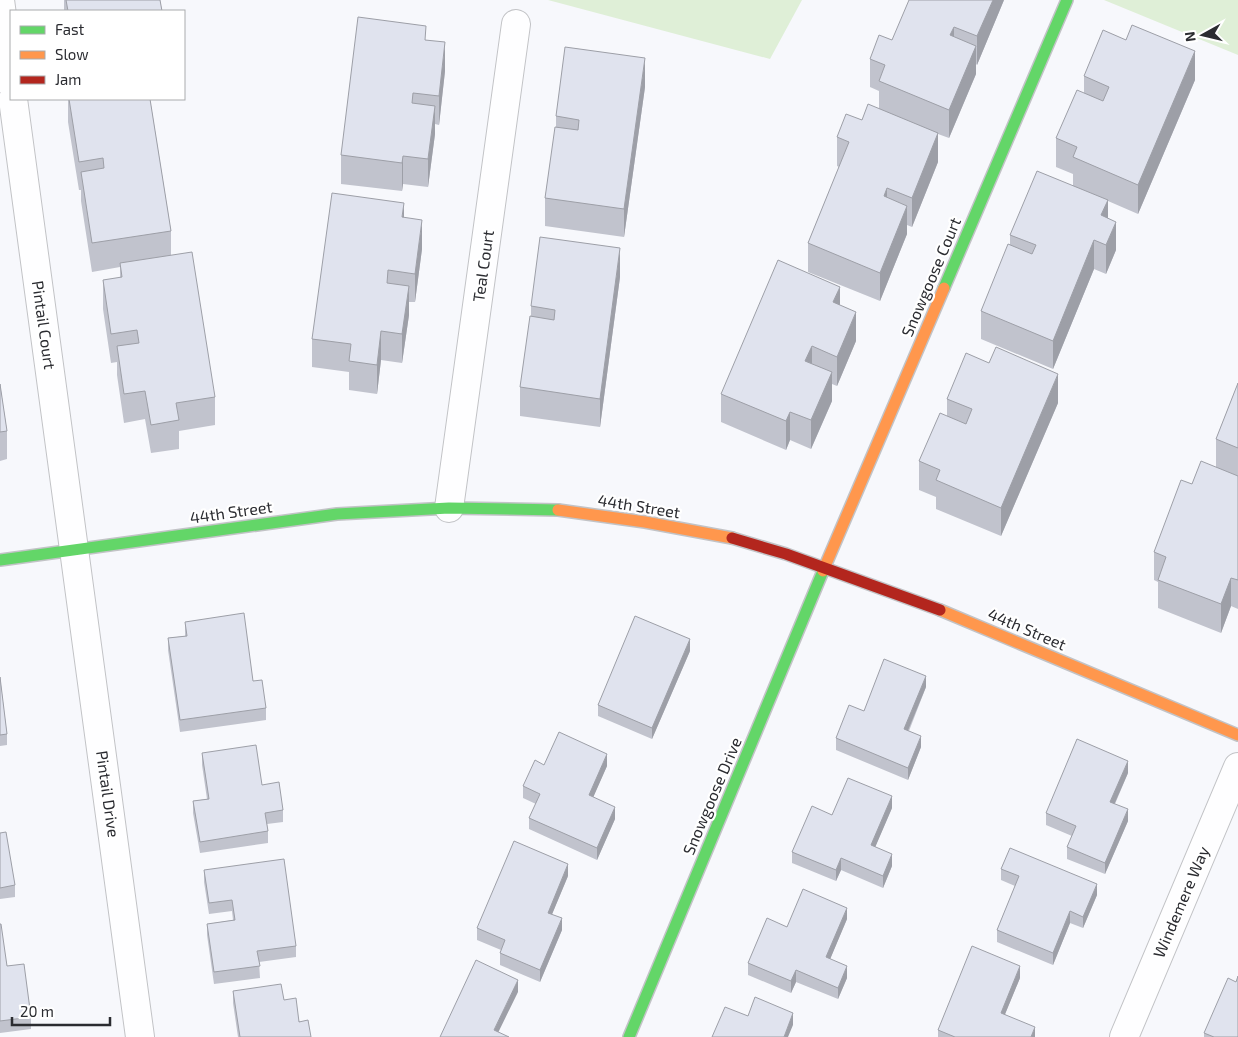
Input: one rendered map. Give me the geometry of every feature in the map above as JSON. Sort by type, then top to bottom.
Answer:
[{"type":"street","points":[[0,0],[10,75]]},
{"type":"street","name":"Snowgoose Court","points":[[825,567],[1067,0]]},
{"type":"street","name":"Teal Court","points":[[450,508],[516,24]]},
{"type":"street","name":"Pintail Court","points":[[13,100],[75,550]]},
{"type":"street","name":"44th Street","points":[[0,560],[337,514],[450,508],[548,508],[645,522],[738,539],[825,567],[918,601],[1238,734]]},
{"type":"street","name":"Pintail Drive","points":[[75,550],[140,1037]]},
{"type":"street","name":"Snowgoose Drive","points":[[629,1037],[825,567]]},
{"type":"street","name":"Windemere Way","points":[[1124,1037],[1238,766]]},
{"type":"green space","points":[[548,0],[802,0],[770,59]]},
{"type":"green space","points":[[1104,0],[1238,0],[1238,55]]},
{"type":"building","points":[[66,0],[160,0],[162,10],[68,10]]},
{"type":"building","points":[[909,0],[993,0],[977,36],[954,27],[950,35],[976,46],[949,110],[879,81],[885,65],[870,59],[879,35],[892,40]]},
{"type":"building","points":[[358,17],[426,26],[425,40],[445,42],[439,96],[413,93],[412,103],[435,106],[428,159],[403,156],[402,163],[341,155]]},
{"type":"building","points":[[1132,25],[1195,51],[1138,185],[1073,157],[1077,147],[1056,138],[1077,90],[1103,101],[1109,87],[1084,76],[1103,30],[1126,40]]},
{"type":"building","points":[[565,47],[645,58],[624,209],[545,198],[555,127],[578,130],[579,120],[556,116]]},
{"type":"building","points":[[69,100],[150,100],[171,231],[92,243],[81,172],[104,168],[103,158],[79,162]]},
{"type":"building","points":[[868,104],[938,133],[912,198],[887,188],[884,196],[907,206],[880,273],[808,243],[849,142],[837,137],[846,114],[862,120]]},
{"type":"building","points":[[1037,171],[1108,200],[1101,215],[1116,222],[1106,245],[1094,240],[1053,341],[981,311],[1008,244],[1032,254],[1036,245],[1010,235]]},
{"type":"building","points":[[332,193],[404,203],[402,217],[422,220],[415,274],[388,270],[387,283],[409,286],[402,334],[381,331],[377,365],[349,361],[351,344],[312,339]]},
{"type":"building","points":[[540,237],[620,248],[600,399],[520,387],[530,316],[554,320],[555,310],[531,306]]},
{"type":"building","points":[[192,252],[215,397],[176,403],[179,420],[151,425],[145,391],[124,394],[117,346],[139,343],[137,330],[111,334],[103,280],[122,277],[120,263]]},
{"type":"building","points":[[778,260],[840,287],[833,302],[856,312],[837,357],[812,346],[805,361],[832,372],[811,420],[790,412],[786,421],[721,394]]},
{"type":"building","points":[[996,347],[1058,374],[1001,508],[936,480],[940,470],[919,461],[940,413],[966,424],[972,409],[947,399],[966,353],[989,363]]},
{"type":"building","points":[[1238,383],[1238,448],[1216,439]]},
{"type":"building","points":[[0,384],[7,431],[0,432]]},
{"type":"building","points":[[1201,461],[1238,476],[1238,580],[1231,578],[1221,604],[1158,580],[1166,557],[1154,552],[1181,480],[1192,484]]},
{"type":"building","points":[[244,613],[253,681],[262,680],[266,708],[180,720],[168,638],[187,636],[185,622]]},
{"type":"building","points":[[635,616],[690,639],[652,728],[598,705]]},
{"type":"building","points":[[884,659],[926,676],[904,729],[921,736],[908,768],[836,738],[849,705],[864,711]]},
{"type":"building","points":[[0,677],[7,734],[0,735]]},
{"type":"building","points":[[559,732],[607,754],[589,795],[615,807],[597,848],[529,818],[540,794],[523,786],[535,760],[544,765]]},
{"type":"building","points":[[1077,739],[1128,761],[1110,802],[1128,809],[1105,863],[1067,847],[1076,826],[1046,813]]},
{"type":"building","points":[[256,745],[262,785],[279,782],[283,810],[265,813],[268,831],[200,842],[193,801],[209,799],[202,753]]},
{"type":"building","points":[[848,778],[892,796],[871,845],[892,854],[883,876],[841,858],[836,870],[792,852],[812,806],[832,815]]},
{"type":"building","points":[[6,832],[15,885],[0,888],[0,833]]},
{"type":"building","points":[[514,841],[568,864],[548,913],[562,918],[540,970],[500,953],[505,940],[477,928]]},
{"type":"building","points":[[1010,848],[1097,884],[1083,917],[1070,911],[1053,953],[997,930],[1019,876],[1001,869]]},
{"type":"building","points":[[284,859],[296,946],[257,951],[260,966],[214,972],[207,924],[235,920],[232,900],[209,903],[204,870]]},
{"type":"building","points":[[803,889],[847,908],[826,957],[847,966],[838,988],[796,970],[791,981],[748,963],[767,918],[787,927]]},
{"type":"building","points":[[0,924],[7,966],[24,964],[31,1017],[0,1021]]},
{"type":"building","points":[[972,946],[1020,966],[1001,1013],[1035,1027],[1031,1037],[955,1037],[938,1030]]},
{"type":"building","points":[[476,960],[518,980],[494,1030],[509,1037],[440,1037]]},
{"type":"building","points":[[1238,976],[1238,1037],[1214,1037],[1204,1033],[1228,978],[1236,982]]},
{"type":"building","points":[[281,984],[284,1000],[296,998],[299,1022],[308,1020],[311,1037],[240,1037],[233,991]]},
{"type":"building","points":[[755,997],[793,1013],[784,1037],[712,1037],[725,1007],[748,1016]]},
{"type":"traffic: fast","points":[[944,288],[1067,0]]},
{"type":"traffic: fast","points":[[0,560],[337,514],[449,508],[558,510]]},
{"type":"traffic: fast","points":[[629,1037],[823,571]]},
{"type":"traffic: slow","points":[[823,571],[944,288]]},
{"type":"traffic: slow","points":[[558,510],[645,522],[732,538]]},
{"type":"traffic: slow","points":[[940,610],[1238,735]]},
{"type":"traffic: jam","points":[[732,538],[786,554],[940,610]]}]
